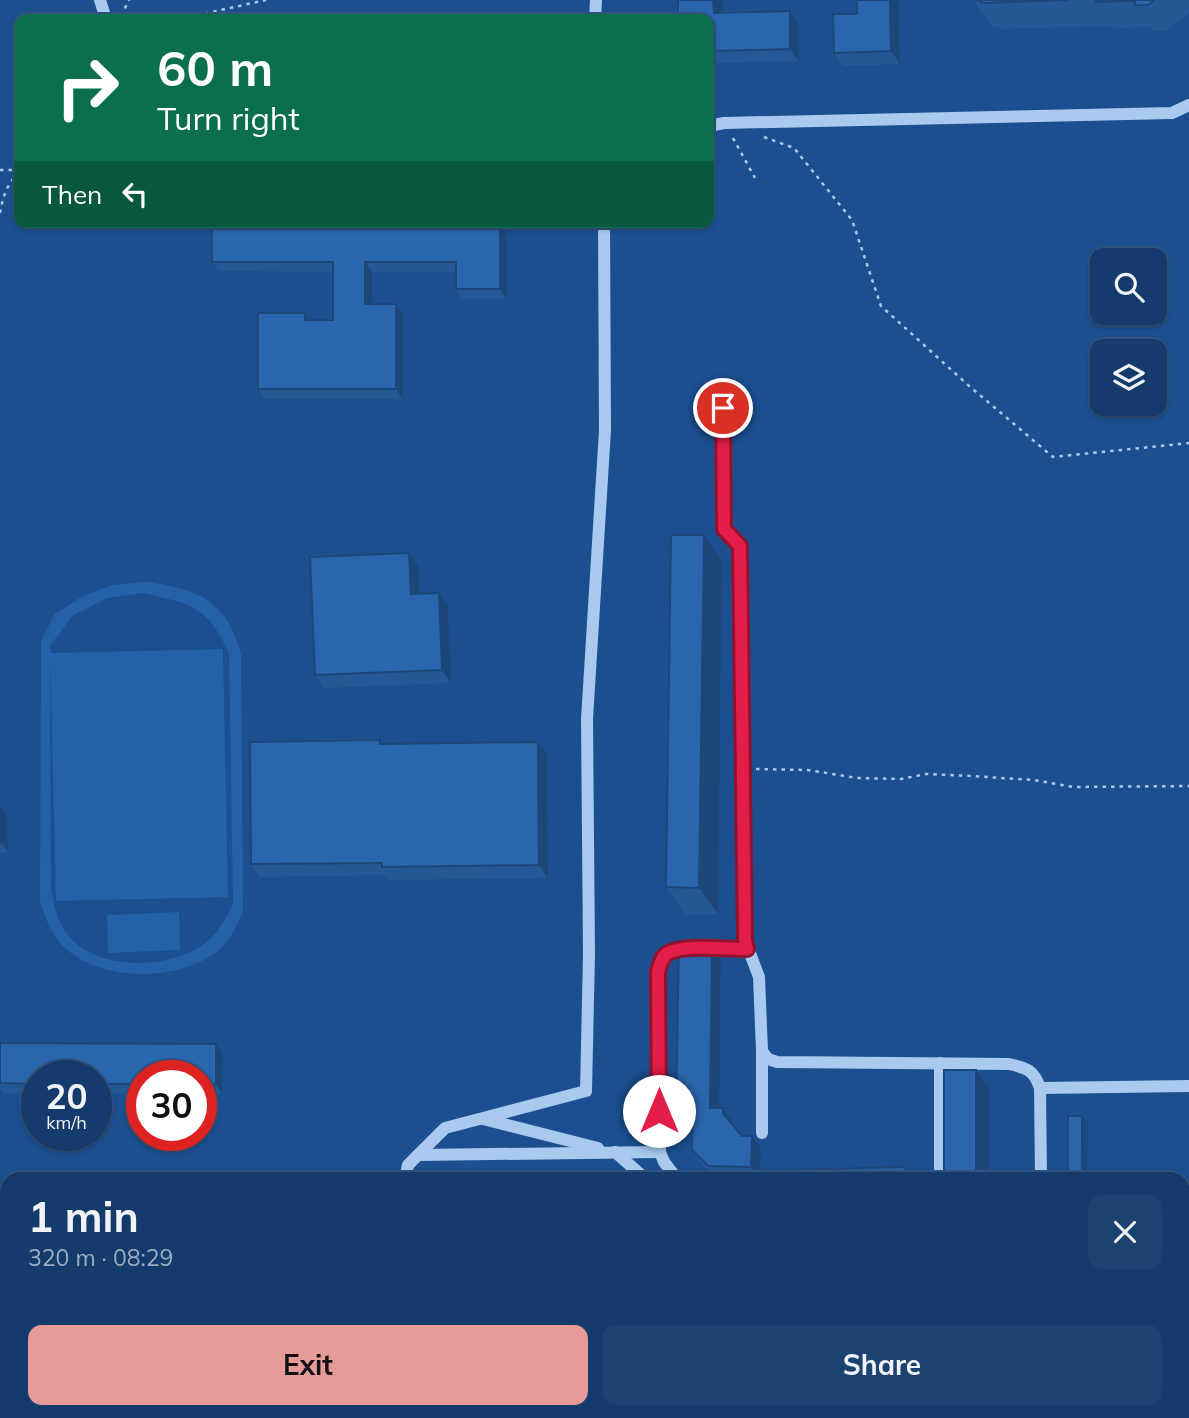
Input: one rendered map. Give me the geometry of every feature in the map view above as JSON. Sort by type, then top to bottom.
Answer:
[{"type":"street","points":[[714,125],[1172,113],[1189,105]]},
{"type":"street","points":[[407,1172],[408,1165],[445,1128],[586,1091],[589,954],[587,719],[605,430],[604,228]]},
{"type":"street","points":[[723,408],[724,529],[740,546],[745,940],[759,977],[762,1133]]},
{"type":"street","points":[[672,1172],[660,1152],[658,972],[661,961],[666,954],[678,950],[747,949]]},
{"type":"street","points":[[762,1051],[768,1059],[777,1062],[1009,1064],[1026,1068],[1035,1074],[1040,1088],[1041,1172]]},
{"type":"street","points":[[940,1063],[940,1172]]},
{"type":"street","points":[[1040,1088],[1189,1086]]},
{"type":"street","points":[[479,1118],[617,1153],[638,1172]]},
{"type":"street","points":[[418,1155],[660,1152]]},
{"type":"path","points":[[203,14],[266,0]]},
{"type":"path","points":[[724,123],[755,178]]},
{"type":"path","points":[[759,135],[794,148],[852,219],[881,306],[1053,457],[1189,443]]},
{"type":"path","points":[[0,213],[3,196],[14,177]]},
{"type":"path","points":[[743,768],[808,770],[857,778],[901,779],[926,774],[971,776],[1034,780],[1073,787],[1189,786]]},
{"type":"shaded area","points":[[146,582],[195,593],[218,609],[235,635],[241,654],[243,912],[229,939],[217,952],[200,962],[161,973],[119,972],[80,959],[56,938],[40,901],[41,641],[54,615],[83,596],[112,585]],"holes":[[[143,593],[186,604],[205,616],[229,653],[233,904],[214,934],[190,952],[172,959],[131,963],[92,954],[76,944],[64,930],[56,910],[51,889],[50,658],[56,901],[228,897],[223,649],[51,653],[50,646],[72,616],[107,598]]]},
{"type":"shaded area","points":[[179,912],[180,950],[108,953],[107,915]]},
{"type":"building","points":[[678,0],[713,0],[714,13],[790,11],[790,49],[714,51],[714,14],[678,14]]},
{"type":"building","points":[[857,0],[890,0],[891,51],[834,53],[833,14],[857,14]]},
{"type":"building","points":[[973,0],[1069,0],[982,3]]},
{"type":"building","points":[[1096,0],[1154,0],[1148,5],[1135,5],[1135,1]]},
{"type":"building","points":[[212,228],[500,228],[500,289],[456,289],[456,262],[365,262],[365,304],[396,304],[396,389],[258,389],[258,313],[305,313],[305,320],[333,320],[333,262],[212,262]]},
{"type":"building","points":[[671,535],[704,535],[699,888],[666,887]]},
{"type":"building","points":[[409,553],[411,594],[439,593],[442,670],[315,675],[310,557]]},
{"type":"building","points":[[380,740],[380,744],[538,742],[539,865],[382,867],[382,863],[251,864],[250,742]]},
{"type":"building","points":[[0,806],[2,843],[0,843]]},
{"type":"building","points":[[679,944],[712,944],[710,1108],[723,1108],[723,1114],[742,1136],[752,1136],[751,1167],[708,1166],[692,1150],[693,1105],[676,1105]]},
{"type":"building","points":[[0,1043],[216,1044],[216,1060],[126,1060],[126,1084],[112,1084],[112,1060],[21,1060],[21,1084],[0,1083]]},
{"type":"building","points":[[944,1070],[976,1070],[976,1172],[944,1172]]},
{"type":"building","points":[[1068,1116],[1082,1116],[1082,1172],[1068,1172]]},
{"type":"building","points":[[905,1167],[905,1172],[757,1171]]},
{"type":"route","points":[[659,1111],[658,972],[661,961],[666,954],[678,950],[747,949],[740,546],[724,529],[723,408]]}]
